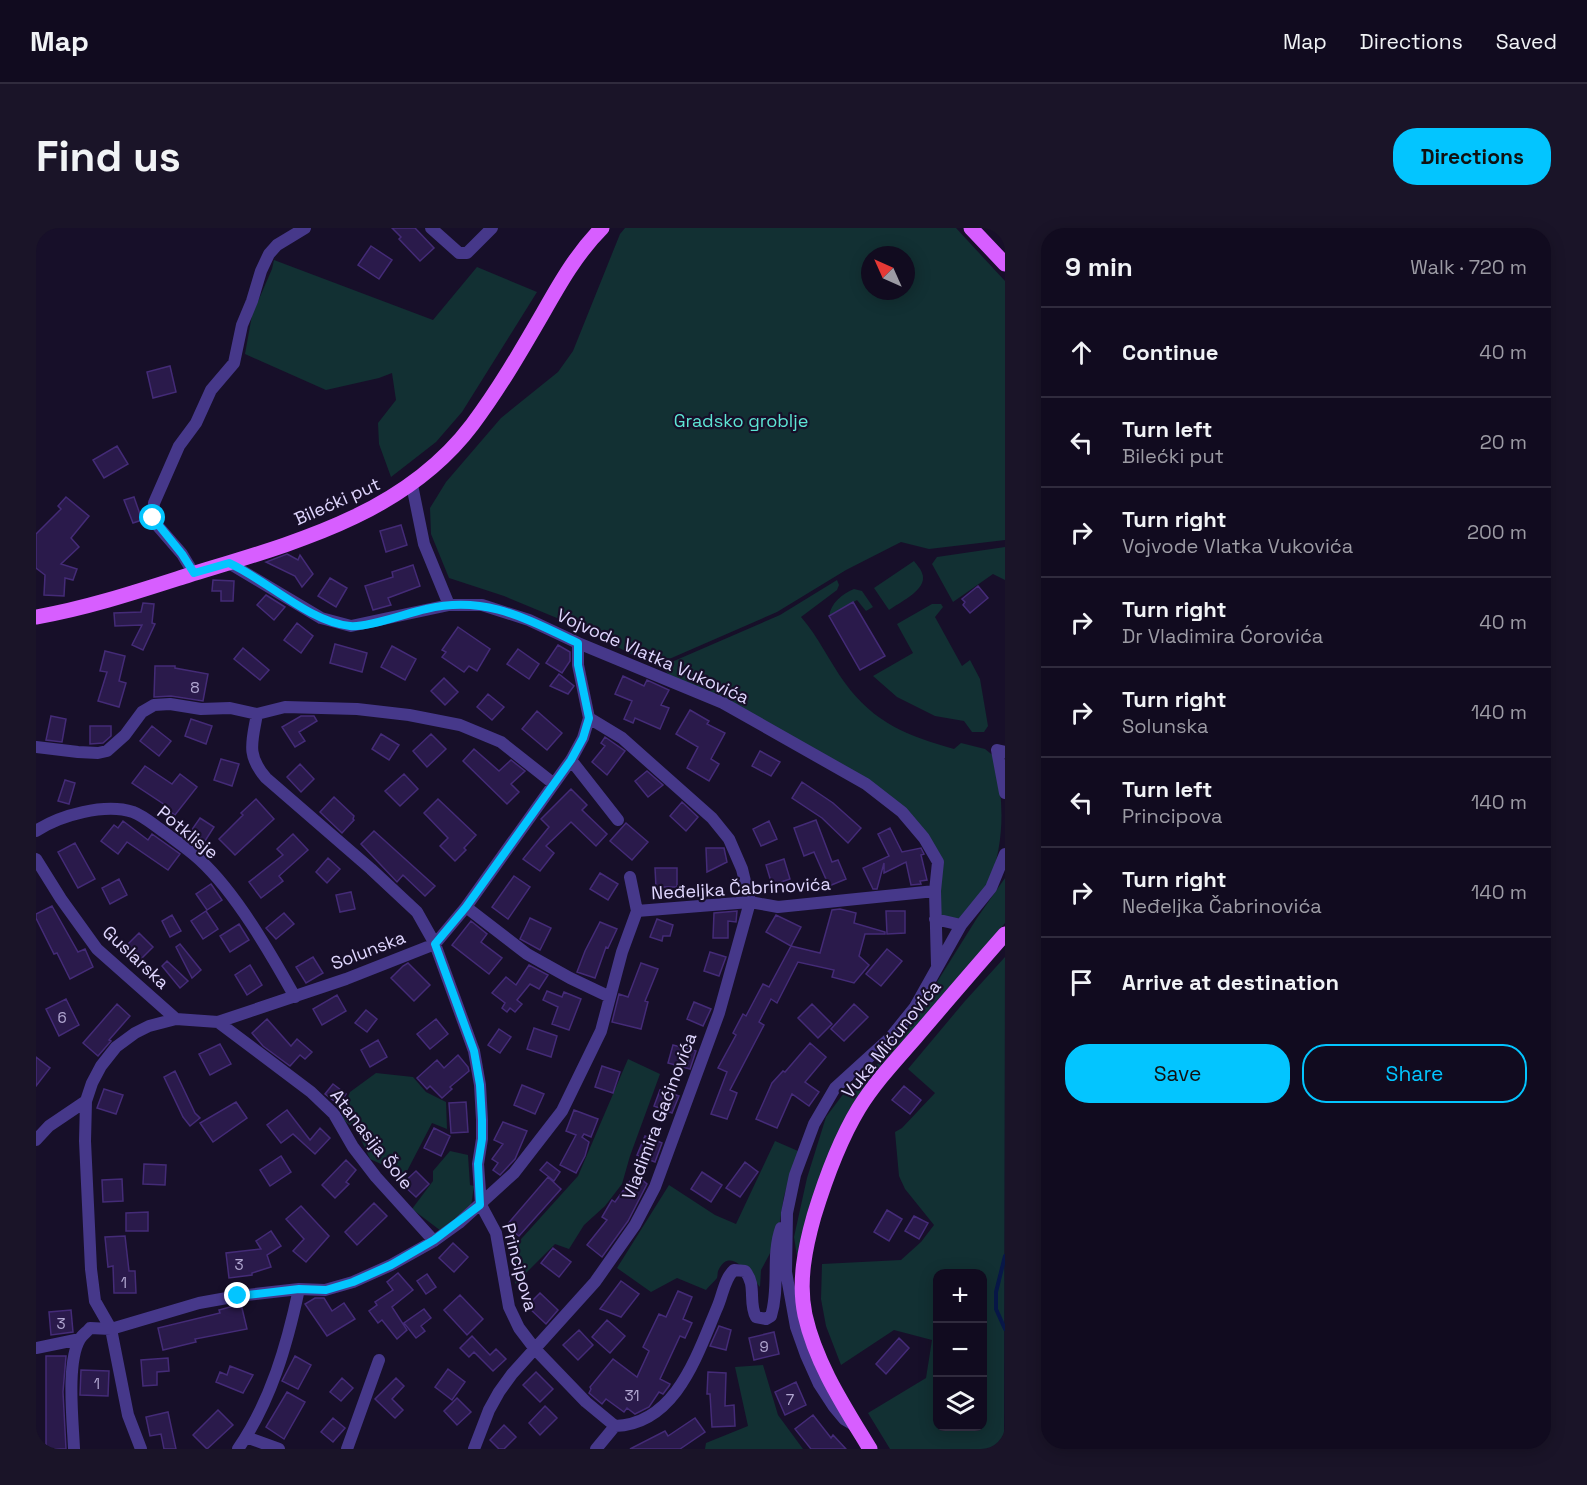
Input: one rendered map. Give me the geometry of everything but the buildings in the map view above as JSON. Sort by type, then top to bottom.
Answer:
[{"type":"main road","name":"Bilećki put","points":[[36,616],[93,605],[229,563],[331,528],[366,512],[412,485],[447,453],[477,418],[511,367],[576,258],[602,228]]},
{"type":"main road","points":[[971,228],[1005,264]]},
{"type":"main road","name":"Vuka Mićunovića","points":[[870,1449],[824,1370],[814,1347],[804,1313],[803,1268],[815,1212],[847,1131],[868,1095],[1005,934]]},
{"type":"street","points":[[194,573],[182,554],[156,524],[153,518],[154,503],[179,446],[196,423],[211,390],[234,363],[242,325],[269,254],[277,245],[305,228]]},
{"type":"street","points":[[431,228],[459,253],[467,253],[492,228]]},
{"type":"street","points":[[412,485],[424,544],[449,604]]},
{"type":"street","name":"Vojvode Vlatka Vukovića","points":[[229,563],[321,618],[351,626],[449,604],[482,605],[529,620],[578,643],[723,703],[866,784],[902,812],[924,838],[938,862],[935,891],[937,965]]},
{"type":"street","points":[[578,643],[578,665],[589,718],[622,738],[712,818],[729,839],[742,869],[750,902]]},
{"type":"street","points":[[36,747],[88,753],[107,751],[125,735],[142,712],[154,705],[170,704],[201,709],[230,708],[257,714],[285,707],[357,709],[409,715],[460,725],[501,742],[554,784]]},
{"type":"street","points":[[257,714],[251,751],[255,765],[266,778],[417,912],[435,944]]},
{"type":"street","name":"Solunska","points":[[86,1101],[101,1066],[116,1047],[149,1026],[176,1019],[218,1022],[295,997],[435,944],[466,907],[571,760],[583,738],[589,718]]},
{"type":"street","points":[[1005,752],[998,750],[1005,793]]},
{"type":"street","points":[[571,760],[618,820]]},
{"type":"street","name":"Potklisje","points":[[36,831],[63,817],[83,812],[111,810],[133,812],[154,825],[201,861],[224,888],[274,959],[295,997]]},
{"type":"street","points":[[596,1449],[615,1426],[638,1422],[668,1403],[688,1374],[718,1307],[728,1276],[734,1270],[745,1271],[749,1276],[753,1294],[753,1313],[756,1317],[766,1319],[771,1316],[776,1289],[777,1249],[780,1233],[795,1175],[814,1124],[835,1088],[890,1038],[915,1007],[961,926],[991,888],[1005,854]]},
{"type":"street","name":"Guslarska","points":[[36,859],[97,949],[176,1019]]},
{"type":"street","points":[[630,877],[637,911]]},
{"type":"street","name":"Neđeljka Čabrinovića","points":[[80,1339],[90,1328],[111,1329],[199,1303],[299,1289],[326,1290],[353,1282],[391,1265],[434,1240],[480,1205],[514,1173],[562,1111],[601,1031],[622,952],[637,911],[750,902],[778,907],[935,891]]},
{"type":"street","name":"Vladimira Gaćinovića","points":[[474,1449],[489,1410],[499,1392],[512,1374],[595,1282],[635,1225],[655,1187],[719,1013],[750,902]]},
{"type":"street","points":[[466,907],[527,954],[610,997]]},
{"type":"street","points":[[935,919],[961,926]]},
{"type":"street","name":"Principova","points":[[435,944],[474,1051],[480,1085],[482,1120],[478,1164],[480,1205],[496,1233],[509,1307],[519,1328],[535,1349],[586,1402],[615,1426]]},
{"type":"street","name":"Atanasija Šole","points":[[218,1022],[310,1092],[334,1114],[353,1147],[376,1177],[434,1240]]},
{"type":"street","points":[[36,1140],[49,1126],[86,1101]]},
{"type":"street","points":[[86,1101],[85,1141],[91,1269],[95,1301],[111,1329],[128,1415],[141,1449]]},
{"type":"street","points":[[787,1213],[786,1272],[796,1327],[819,1384],[844,1419],[856,1427]]},
{"type":"street","points":[[238,1449],[263,1404],[278,1370],[299,1289]]},
{"type":"street","points":[[36,1348],[80,1339]]},
{"type":"street","points":[[74,1449],[72,1369],[80,1339]]},
{"type":"street","points":[[347,1449],[380,1360]]},
{"type":"street","points":[[246,1437],[279,1449]]},
{"type":"green space","name":"Gradsko groblje","points":[[625,228],[956,228],[1005,281],[1005,540],[929,549],[901,542],[846,570],[777,612],[660,663],[650,664],[581,628],[504,596],[449,578],[431,534],[430,508],[446,482],[501,418],[558,372],[573,351],[620,234]]},
{"type":"green space","points":[[274,260],[433,320],[477,267],[537,292],[462,412],[436,442],[391,477],[379,444],[378,423],[396,400],[392,373],[326,390],[245,354],[252,315]]},
{"type":"green space","points":[[1005,547],[1005,580],[993,574],[953,602],[932,564],[937,557]]},
{"type":"green space","points":[[914,561],[920,568],[923,579],[918,590],[889,610],[874,588]]},
{"type":"green space","points":[[837,580],[839,585],[837,590],[801,617],[856,697],[880,718],[907,733],[954,749],[961,743],[985,749],[995,757],[1001,806],[998,852],[989,884],[960,922],[939,914],[942,861],[904,810],[663,669],[667,664],[780,615]]},
{"type":"green space","points":[[854,589],[862,591],[873,607],[866,611],[857,600],[829,616],[838,600]]},
{"type":"green space","points":[[932,604],[941,604],[943,607],[935,617],[962,666],[970,660],[980,679],[988,726],[984,732],[972,732],[964,721],[935,716],[897,697],[873,676],[913,653],[897,624]]},
{"type":"green space","points":[[1005,878],[1005,923],[857,1102],[797,1256],[794,1237],[807,1178],[826,1117],[847,1089],[882,1060],[902,1038],[977,918]]},
{"type":"green space","points":[[1005,957],[1004,1449],[890,1449],[868,1413],[926,1378],[932,1340],[894,1330],[841,1365],[826,1326],[821,1299],[822,1264],[901,1260],[921,1242],[934,1225],[905,1189],[899,1176],[895,1132],[902,1128],[935,1093],[908,1069]]},
{"type":"green space","points":[[628,1059],[660,1074],[622,1184],[605,1206],[584,1225],[569,1249],[555,1244],[515,1284],[513,1248],[578,1176]]},
{"type":"green space","points":[[376,1073],[413,1077],[426,1092],[446,1102],[447,1129],[432,1123],[405,1175],[370,1159],[357,1131],[340,1117],[350,1092]]},
{"type":"green space","points":[[775,1141],[798,1151],[784,1196],[777,1240],[761,1270],[760,1287],[747,1271],[729,1260],[718,1270],[717,1278],[706,1290],[677,1278],[651,1292],[617,1268],[669,1185],[715,1215],[736,1224]]},
{"type":"green space","points":[[450,1151],[468,1155],[470,1185],[474,1186],[470,1213],[445,1234],[412,1209],[433,1181],[433,1171]]},
{"type":"green space","points":[[763,1365],[778,1415],[803,1449],[705,1449],[706,1443],[748,1426],[735,1367]]},
{"type":"waterway","points":[[1005,1256],[996,1292],[996,1309],[1005,1329]]},
{"type":"route","points":[[153,518],[194,573],[229,563],[321,618],[351,626],[449,604],[482,605],[529,620],[578,643],[578,665],[589,718],[583,738],[546,797],[466,907],[435,944],[474,1051],[480,1085],[482,1120],[478,1164],[480,1205],[434,1240],[391,1265],[353,1282],[326,1290],[299,1289],[238,1296]]}]
